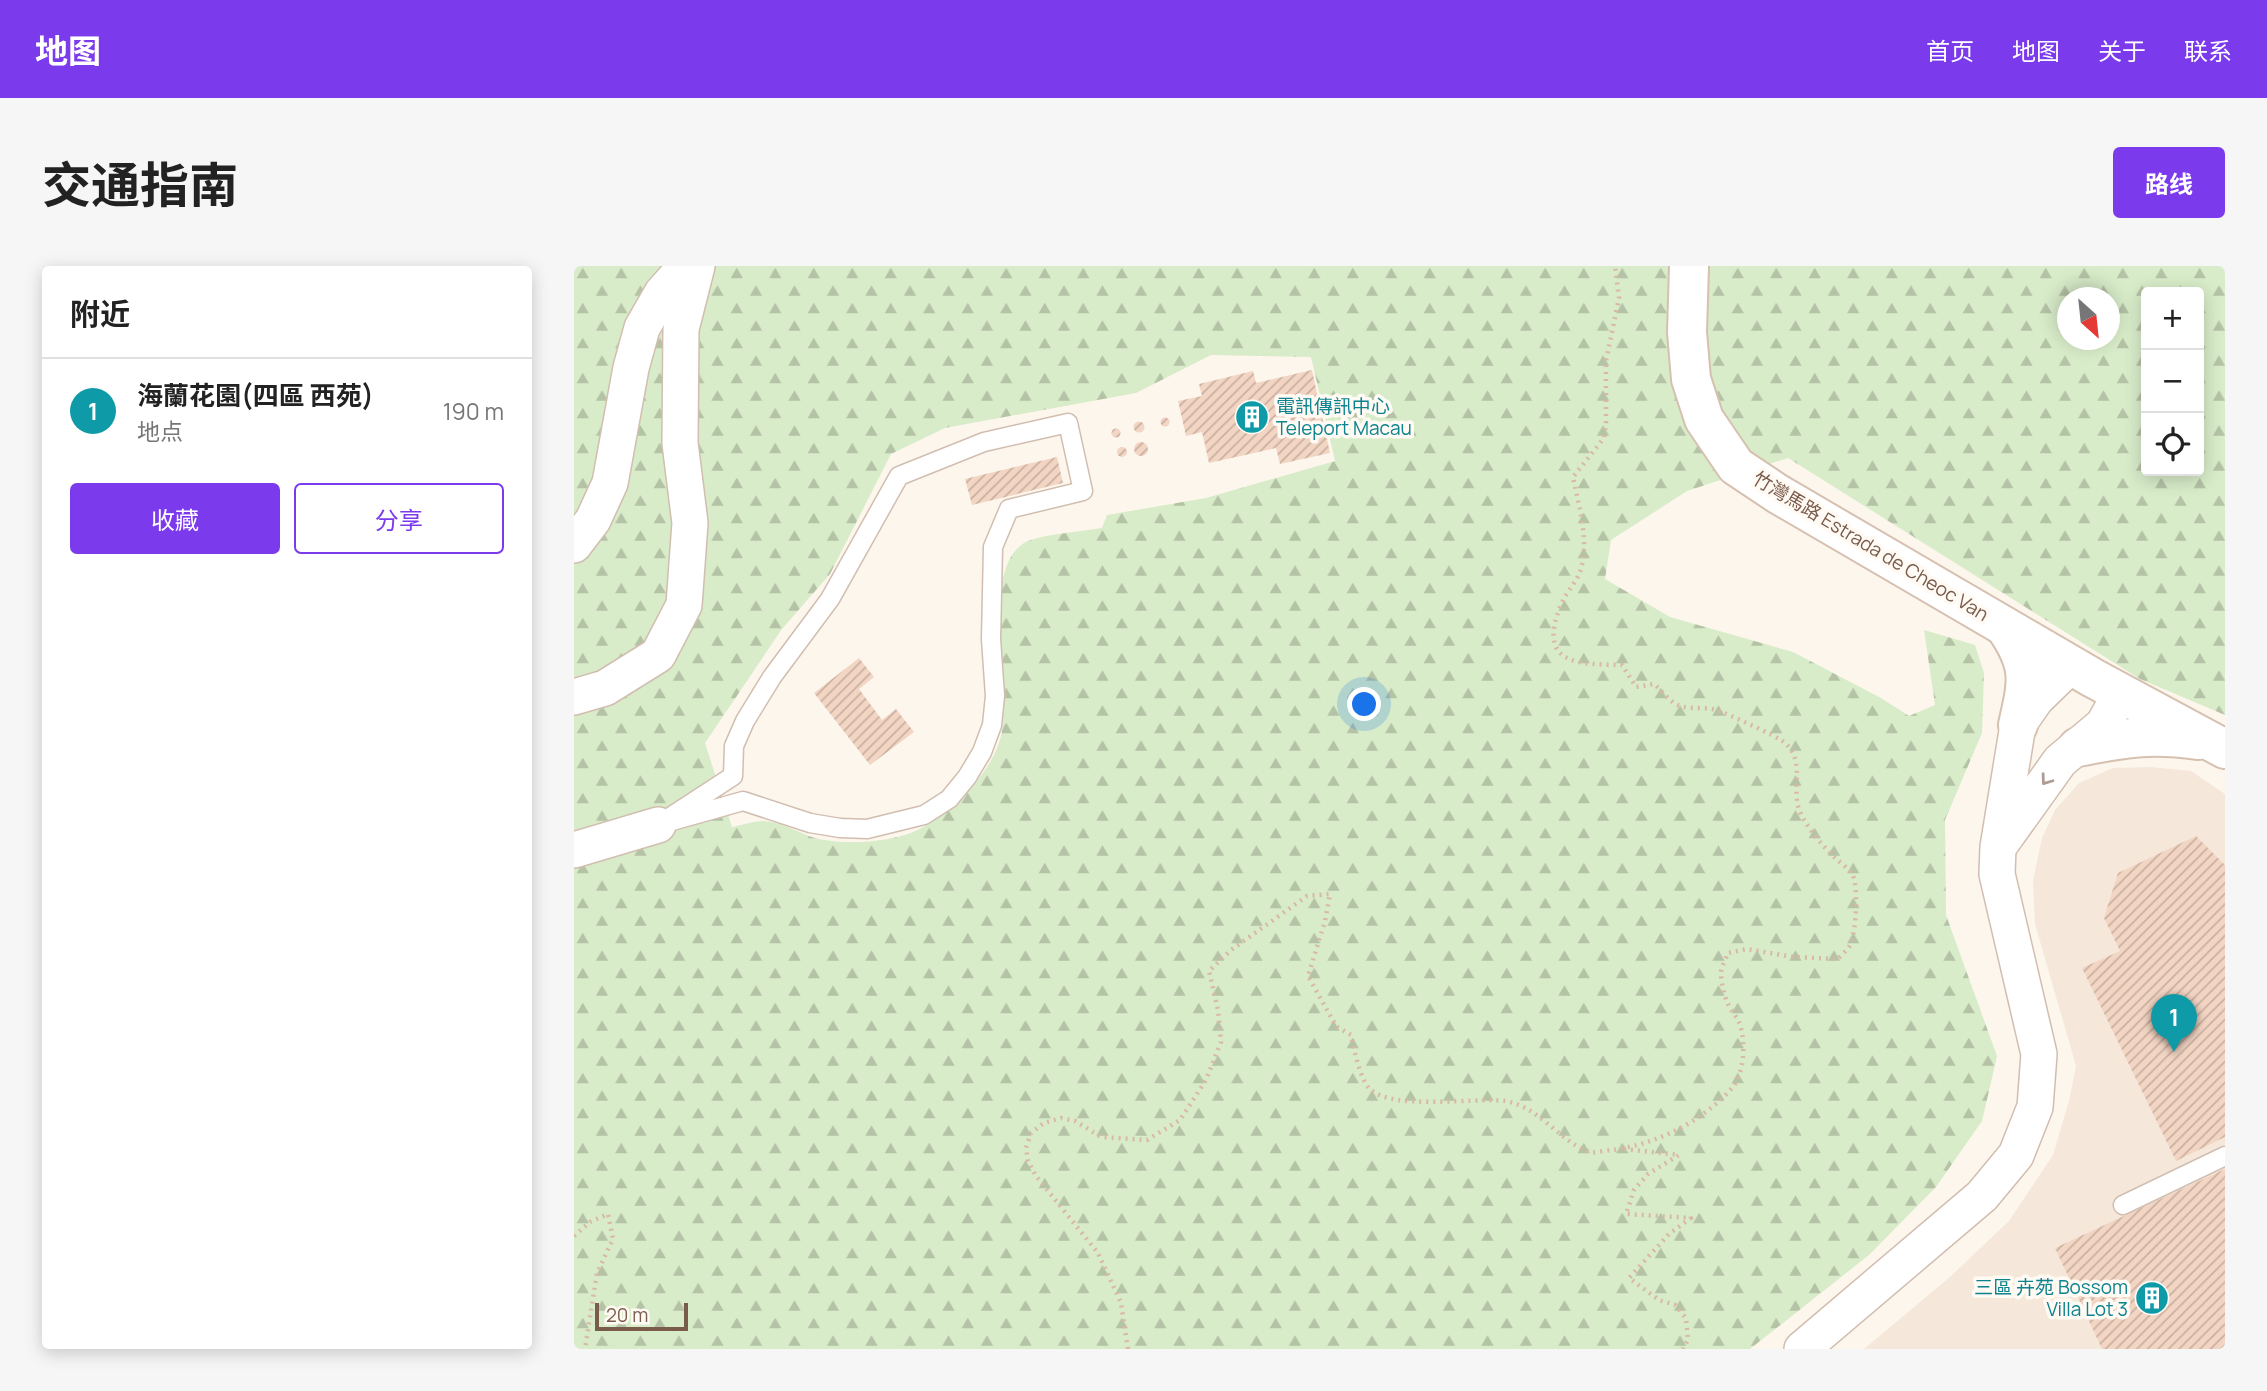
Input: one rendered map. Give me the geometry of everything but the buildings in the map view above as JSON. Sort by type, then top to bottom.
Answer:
[{"type":"main road","name":"竹灣馬路 Estrada de Cheoc Van","points":[[1689,266],[1687,332],[1691,379],[1704,419],[1735,466],[1778,494],[2116,691],[2221,746]]},
{"type":"main road","points":[[2005,627],[2019,646],[2026,669],[2026,691],[2018,725]]},
{"type":"main road","points":[[2078,747],[2137,736],[2173,736],[2221,746]]},
{"type":"street","points":[[574,545],[593,520],[610,483],[631,368],[642,328],[662,293],[686,266]]},
{"type":"street","points":[[574,697],[605,688],[658,655],[684,605],[690,523],[680,443],[681,329],[697,266]]},
{"type":"street","points":[[1802,1349],[1982,1196],[2016,1155],[2035,1107],[2039,1054],[1997,874],[1998,847],[2018,725],[2036,699],[2071,664]]},
{"type":"street","points":[[1998,847],[2060,761],[2103,724],[2116,702],[2116,691]]},
{"type":"street","points":[[574,850],[657,825]]},
{"type":"lane","points":[[657,825],[743,801],[810,824],[867,828],[924,815],[949,799],[982,752],[992,725],[995,696],[991,639],[993,547],[1009,509],[1083,491],[1068,423],[984,442],[899,476],[830,599],[772,677],[745,721],[734,746],[733,776],[743,801]]},
{"type":"lane","points":[[657,825],[733,776]]},
{"type":"lane","points":[[2123,1205],[2225,1156]]},
{"type":"path","points":[[1128,1349],[1121,1303],[1098,1253],[1036,1176],[1028,1161],[1026,1148],[1031,1133],[1044,1123],[1061,1118],[1074,1121],[1101,1137],[1147,1140],[1180,1120],[1206,1080],[1221,1042],[1218,1010],[1209,971],[1231,950],[1307,896],[1330,894],[1325,921],[1308,976],[1336,1026],[1350,1035],[1369,1089],[1387,1098],[1418,1101],[1508,1102],[1535,1114],[1571,1141],[1592,1152],[1619,1149],[1658,1139],[1690,1124],[1732,1088],[1743,1063],[1740,1023],[1727,1003],[1721,971],[1728,953],[1747,949],[1793,957],[1838,959],[1851,944],[1856,896],[1853,875],[1818,842],[1801,813],[1795,794],[1798,767],[1785,743],[1714,709],[1697,710],[1675,704],[1654,684],[1636,687],[1622,665],[1568,661],[1557,648],[1553,632],[1560,606],[1581,570],[1584,534],[1573,477],[1604,438],[1606,361],[1619,298],[1615,266]]},
{"type":"path","points":[[1619,1149],[1679,1155],[1648,1174],[1634,1190],[1626,1214],[1691,1218],[1669,1234],[1629,1278],[1660,1300],[1675,1305],[1686,1318],[1688,1340],[1683,1349]]},
{"type":"path","points":[[574,1236],[590,1222],[608,1214],[613,1238],[597,1273],[585,1349]]},
{"type":"shaded area","points":[[2151,767],[2191,771],[2225,794],[2225,1349],[1864,1349],[1951,1276],[2009,1221],[2053,1155],[2076,1066],[2035,924],[2033,880],[2042,838],[2055,810],[2079,783],[2113,768]]},
{"type":"green space","points":[[574,266],[2225,266],[2225,715],[2140,679],[1788,458],[1687,491],[1611,540],[1605,579],[1670,617],[1793,652],[1881,698],[1909,716],[1935,705],[1924,630],[1975,645],[1984,673],[1982,733],[1945,820],[1946,915],[1997,1056],[1982,1121],[1936,1187],[1869,1255],[1750,1349],[574,1349]],"holes":[[[1211,355],[1311,357],[1335,461],[1206,498],[1107,515],[1102,528],[1049,536],[1024,543],[1011,557],[1003,577],[999,630],[1003,711],[998,746],[968,791],[927,825],[902,836],[861,842],[820,839],[764,821],[732,827],[705,743],[782,629],[830,574],[891,454],[945,428],[1136,393]]]},
{"type":"place","name":"電訊傳訊中心 Teleport Macau","points":[[1252,417]]},
{"type":"place","name":"海蘭花園(四區 西苑)","points":[[2174,1052]]},
{"type":"place","name":"三區 卉苑 Bossom Villa Lot 3","points":[[2152,1298]]}]
